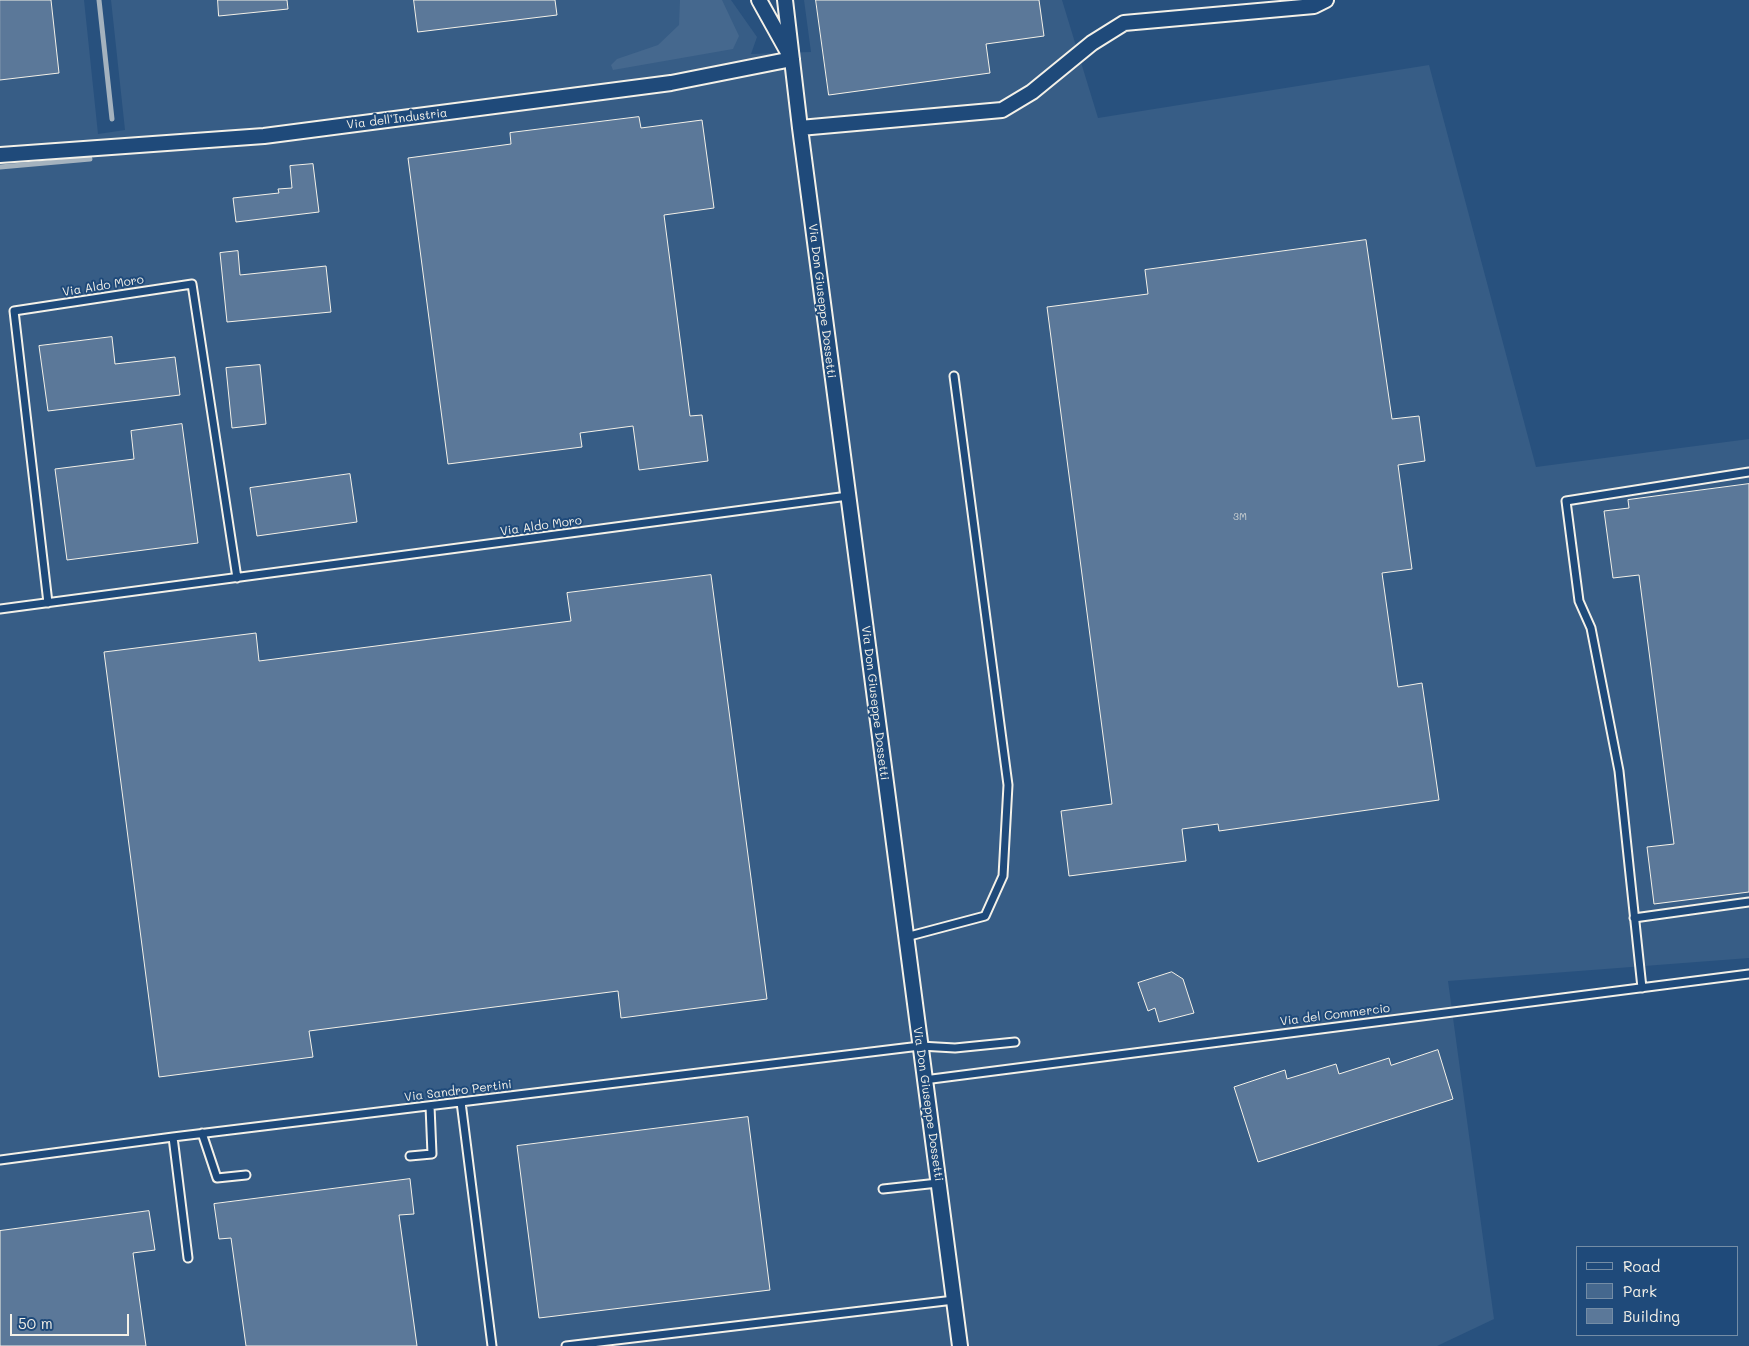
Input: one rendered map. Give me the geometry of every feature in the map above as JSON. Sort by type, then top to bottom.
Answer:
[{"type":"street","name":"Via Don Giuseppe Dossetti","points":[[759,0],[792,59]]},
{"type":"street","name":"Via Don Giuseppe Dossetti","points":[[785,0],[800,128],[960,1346]]},
{"type":"street","points":[[800,128],[1002,110],[1032,92],[1092,43],[1124,24],[1314,6],[1326,0]]},
{"type":"street","name":"Via dell’Industria","points":[[0,155],[264,136],[671,83],[792,59]]},
{"type":"lane","name":"Via Aldo Moro","points":[[48,603],[14,311],[192,284],[237,578]]},
{"type":"lane","points":[[906,937],[985,916],[1003,876],[1008,785],[954,376]]},
{"type":"lane","points":[[1642,988],[1619,771],[1591,628],[1579,601],[1566,501],[1749,472]]},
{"type":"lane","name":"Via Aldo Moro","points":[[0,609],[848,496]]},
{"type":"lane","points":[[1634,918],[1749,902]]},
{"type":"lane","name":"Via del Commercio","points":[[924,1080],[1749,974]]},
{"type":"lane","name":"Via Sandro Pertini","points":[[0,1160],[173,1137],[920,1046],[955,1048],[1015,1042]]},
{"type":"lane","points":[[461,1102],[492,1346]]},
{"type":"lane","points":[[410,1156],[432,1154],[430,1106]]},
{"type":"lane","points":[[202,1134],[217,1178],[246,1174]]},
{"type":"lane","points":[[173,1137],[188,1258]]},
{"type":"lane","points":[[884,1190],[938,1183]]},
{"type":"lane","points":[[566,1346],[954,1300]]},
{"type":"shaded area","points":[[0,0],[84,0],[98,134],[125,130],[111,0],[731,0],[757,37],[751,54],[811,52],[804,0],[1062,0],[1098,118],[1429,65],[1536,467],[1749,439],[1749,958],[1448,981],[1494,1319],[1437,1346],[0,1346]]},
{"type":"green space","points":[[680,0],[722,0],[739,36],[733,49],[613,70],[611,65],[617,59],[658,45],[679,25]]},
{"type":"building","points":[[0,0],[51,0],[59,73],[0,80]]},
{"type":"building","points":[[218,0],[287,0],[288,9],[219,16]]},
{"type":"building","points":[[414,0],[555,0],[557,15],[418,32]]},
{"type":"building","points":[[816,0],[1039,0],[1044,36],[986,44],[990,73],[829,95]]},
{"type":"building","points":[[639,117],[641,128],[702,120],[714,208],[664,215],[690,416],[702,415],[708,461],[639,470],[633,426],[580,433],[582,447],[448,464],[408,158],[511,144],[510,133]]},
{"type":"building","points":[[313,164],[319,212],[236,222],[233,198],[279,193],[278,189],[292,188],[290,166]]},
{"type":"building","points":[[1366,240],[1392,419],[1419,416],[1425,461],[1398,465],[1412,569],[1382,573],[1398,687],[1422,683],[1439,800],[1219,831],[1218,824],[1182,829],[1186,861],[1069,876],[1061,811],[1112,804],[1047,307],[1148,294],[1145,270]]},
{"type":"building","points":[[238,251],[240,275],[326,266],[331,312],[227,322],[220,253]]},
{"type":"building","points":[[112,337],[115,364],[175,357],[180,395],[48,411],[39,346]]},
{"type":"building","points":[[260,365],[266,424],[232,428],[226,368]]},
{"type":"building","points":[[182,424],[198,543],[67,560],[55,469],[134,459],[131,431]]},
{"type":"building","points":[[350,474],[357,522],[257,536],[250,488]]},
{"type":"building","points":[[1749,484],[1749,892],[1654,904],[1647,847],[1674,844],[1639,575],[1613,578],[1604,511],[1629,508],[1628,500]]},
{"type":"building","points":[[711,575],[767,999],[621,1018],[618,991],[309,1031],[313,1057],[159,1077],[104,652],[256,633],[259,661],[571,621],[567,593]]},
{"type":"building","points":[[1172,972],[1183,979],[1194,1013],[1159,1022],[1155,1008],[1148,1011],[1138,983]]},
{"type":"building","points":[[1438,1050],[1453,1099],[1258,1162],[1234,1087],[1285,1070],[1287,1079],[1336,1064],[1339,1074],[1389,1058],[1391,1065]]},
{"type":"building","points":[[748,1117],[770,1290],[539,1318],[517,1146]]},
{"type":"building","points":[[410,1179],[414,1214],[399,1215],[417,1346],[246,1346],[231,1238],[219,1239],[214,1204]]},
{"type":"building","points":[[149,1211],[155,1250],[133,1253],[146,1346],[0,1346],[0,1231]]},
{"type":"waterway","points":[[99,0],[112,119]]},
{"type":"waterway","points":[[0,167],[90,159]]}]
